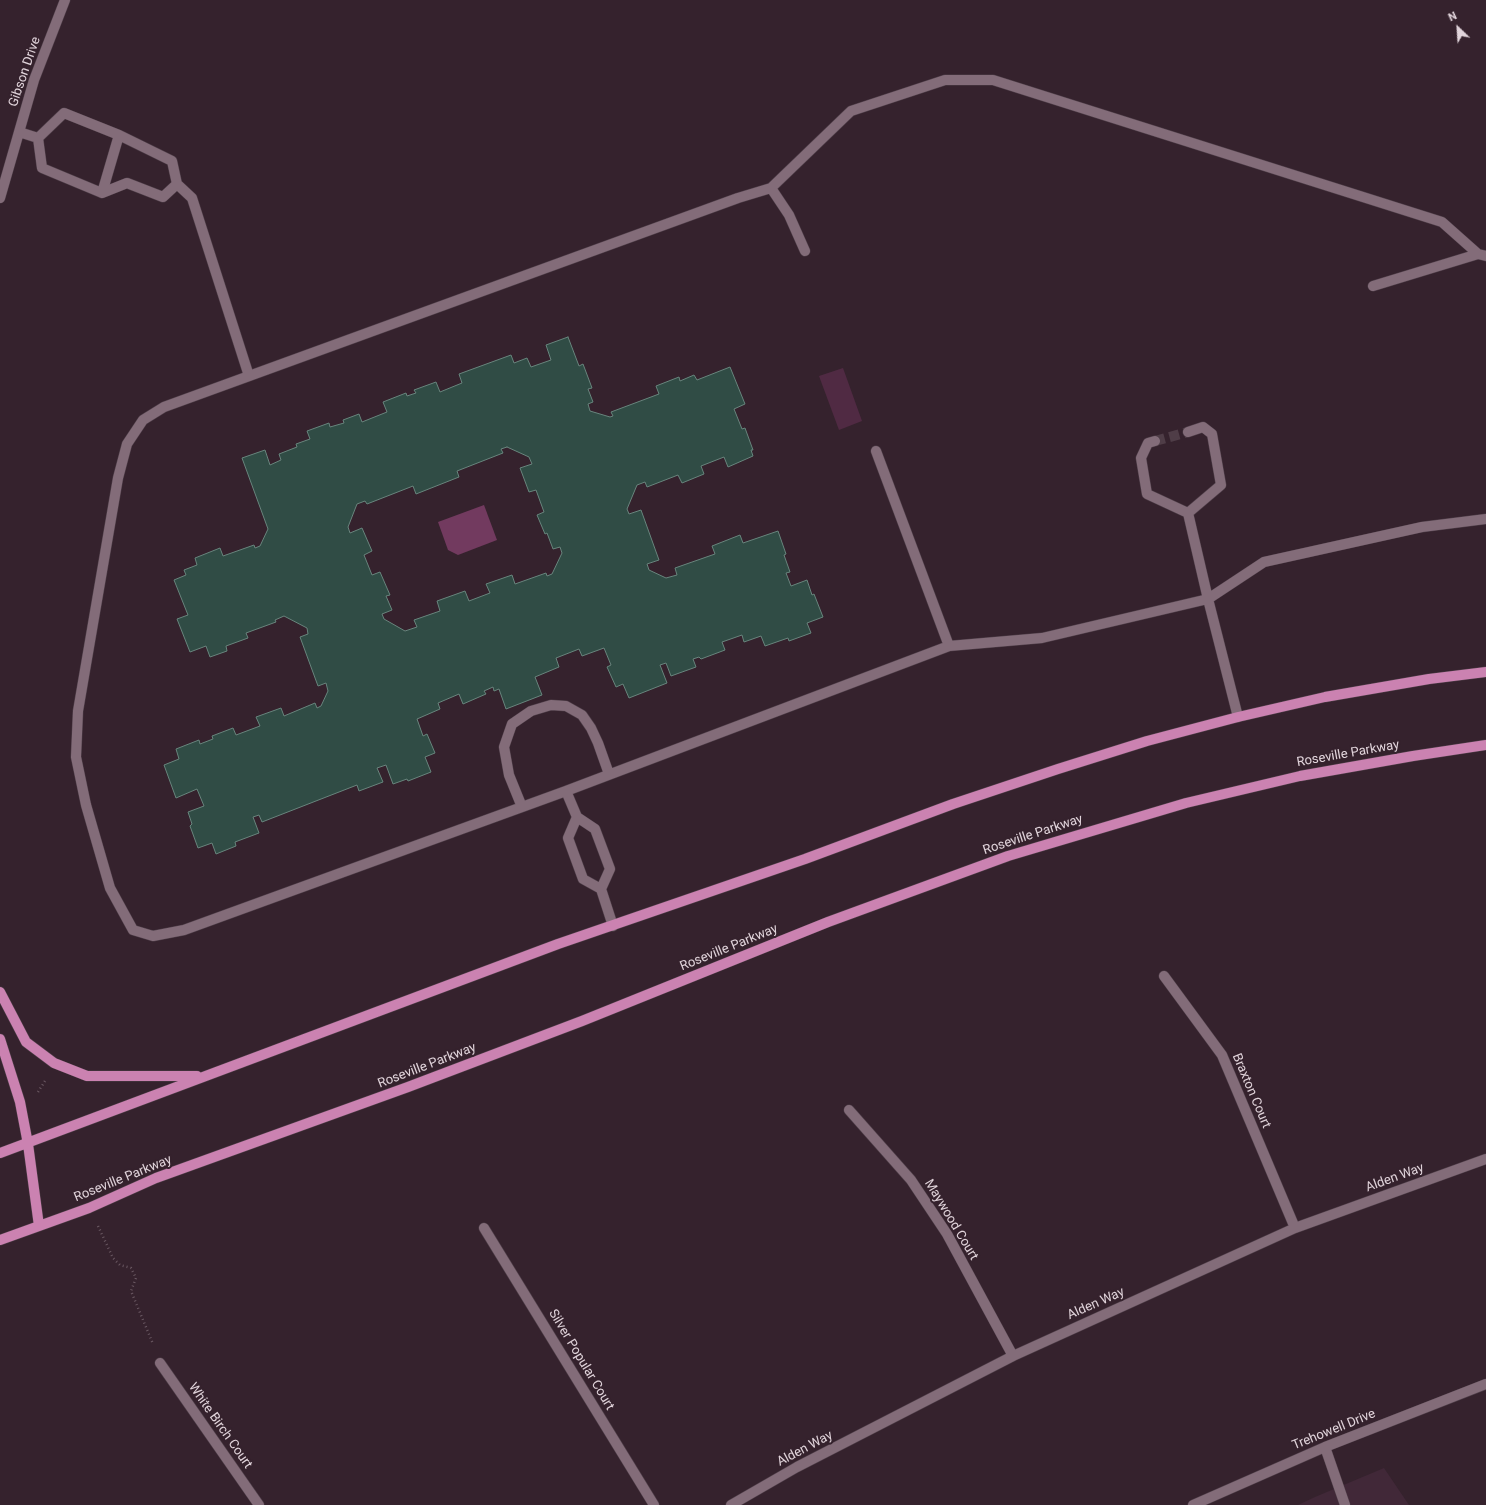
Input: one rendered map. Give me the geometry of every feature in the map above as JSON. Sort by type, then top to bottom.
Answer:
[{"type":"main road","points":[[0,1153],[28,1144],[203,1076],[368,1016],[558,944],[805,859],[953,804],[1147,741],[1238,717],[1324,697],[1429,679],[1486,672]]},
{"type":"main road","name":"Roseville Parkway","points":[[0,1240],[89,1208],[156,1178],[408,1087],[582,1021],[828,922],[1008,856],[1179,805],[1300,776],[1486,745]]},
{"type":"main road","points":[[0,992],[26,1042],[54,1063],[87,1076],[203,1076]]},
{"type":"main road","points":[[0,1038],[20,1102],[28,1144],[39,1226]]},
{"type":"street","name":"Gibson Drive","points":[[0,198],[34,80],[65,0]]},
{"type":"street","points":[[1482,254],[1442,222],[994,80],[946,80],[851,111],[772,188],[738,198],[164,407],[143,420],[127,444],[118,478],[78,711],[76,757],[86,805],[110,888],[133,930],[153,936],[184,930],[566,791],[949,646],[1042,638],[1208,598],[1264,562],[1422,526],[1486,519]]},
{"type":"street","points":[[38,138],[64,114],[119,135],[172,161],[177,184],[192,198],[249,376]]},
{"type":"street","points":[[19,132],[38,138]]},
{"type":"street","points":[[102,193],[119,135]]},
{"type":"street","points":[[38,138],[42,168],[102,193],[127,183],[164,197],[177,184]]},
{"type":"street","points":[[772,188],[789,215],[805,252]]},
{"type":"street","points":[[1373,286],[1482,254]]},
{"type":"street","points":[[1188,432],[1204,427],[1212,434],[1222,485],[1188,513]]},
{"type":"street","points":[[1155,441],[1148,443],[1141,458],[1147,494],[1188,513]]},
{"type":"street","points":[[876,451],[949,646]]},
{"type":"street","points":[[1188,513],[1238,717]]},
{"type":"street","points":[[522,807],[509,775],[504,747],[512,724],[531,711],[551,705],[566,706],[582,715],[591,728],[609,774]]},
{"type":"street","points":[[566,791],[577,817],[595,828],[610,869],[601,889],[613,926]]},
{"type":"street","points":[[577,817],[568,838],[583,879],[601,889]]},
{"type":"street","name":"Braxton Court","points":[[1164,976],[1222,1055],[1295,1228]]},
{"type":"street","name":"Maywood Court","points":[[849,1110],[912,1180],[947,1234],[1012,1356]]},
{"type":"street","name":"Alden Way","points":[[731,1505],[797,1468],[1012,1356],[1295,1228],[1486,1159]]},
{"type":"street","name":"Silver Popular Court","points":[[484,1228],[654,1505]]},
{"type":"street","name":"White Birch Court","points":[[160,1362],[259,1505]]},
{"type":"street","name":"Trehowell Drive","points":[[1194,1505],[1325,1447],[1486,1384]]},
{"type":"street","points":[[1325,1447],[1345,1505]]},
{"type":"path","points":[[35,1094],[39,1091],[47,1077]]},
{"type":"path","points":[[89,1208],[113,1258],[120,1265],[131,1268],[134,1273],[136,1278],[131,1291],[160,1362]]},
{"type":"shaded area","points":[[843,368],[862,421],[839,430],[819,376]]},
{"type":"shaded area","points":[[484,505],[497,540],[458,555],[448,550],[438,522]]},
{"type":"shaded area","points":[[1384,1468],[1409,1505],[1298,1505],[1315,1497]]},
{"type":"building","points":[[568,337],[579,366],[583,364],[592,388],[588,389],[593,402],[588,404],[590,411],[610,417],[613,416],[611,412],[659,394],[656,386],[679,377],[680,381],[694,375],[697,380],[730,367],[745,404],[734,409],[742,429],[745,428],[753,450],[751,450],[753,456],[728,467],[724,457],[701,466],[704,474],[682,483],[678,475],[647,487],[645,482],[637,485],[627,509],[629,514],[641,510],[659,560],[647,564],[649,570],[666,578],[677,575],[675,568],[715,554],[712,546],[740,535],[743,543],[778,531],[786,554],[784,555],[790,572],[786,573],[791,586],[807,580],[812,595],[814,594],[823,617],[807,623],[811,633],[789,641],[788,638],[765,646],[761,636],[744,642],[742,635],[722,642],[725,650],[701,659],[699,657],[693,659],[696,667],[671,676],[666,663],[660,665],[667,683],[629,698],[623,684],[616,687],[607,667],[611,665],[604,648],[582,656],[579,649],[556,658],[559,667],[535,677],[542,695],[506,709],[499,689],[494,691],[493,687],[484,691],[486,694],[463,704],[459,694],[438,703],[440,709],[417,719],[423,736],[427,734],[435,753],[425,757],[431,772],[408,781],[407,779],[393,784],[386,765],[377,768],[383,782],[359,791],[357,785],[262,822],[259,815],[253,817],[259,833],[235,842],[236,846],[216,854],[212,843],[198,848],[190,826],[192,824],[188,812],[204,806],[197,789],[176,798],[164,765],[179,759],[176,749],[199,740],[200,744],[213,739],[212,736],[233,728],[236,735],[260,726],[256,717],[281,708],[284,716],[315,703],[317,708],[321,706],[328,691],[326,683],[318,686],[300,637],[308,634],[307,628],[284,616],[275,620],[276,622],[246,633],[248,638],[226,646],[227,651],[210,657],[206,646],[190,652],[177,619],[188,615],[174,580],[186,575],[184,570],[197,565],[195,558],[220,548],[223,556],[254,545],[255,548],[260,546],[268,529],[242,458],[265,450],[270,465],[281,460],[279,454],[297,447],[296,444],[310,439],[307,431],[329,423],[330,427],[344,423],[343,420],[359,414],[362,422],[387,412],[383,402],[406,393],[407,396],[416,393],[414,390],[436,382],[440,392],[462,383],[459,374],[511,355],[514,363],[527,358],[531,367],[551,360],[546,345]],"holes":[[[507,447],[529,457],[532,464],[520,468],[529,492],[536,490],[544,512],[537,515],[545,534],[547,533],[553,549],[560,547],[562,553],[552,574],[547,576],[546,573],[515,584],[512,575],[486,584],[490,593],[469,601],[465,591],[437,601],[440,611],[414,620],[417,627],[405,631],[384,619],[382,614],[392,610],[386,596],[390,595],[380,572],[372,575],[364,555],[372,551],[362,528],[350,533],[348,527],[357,504],[365,501],[367,504],[413,486],[416,494],[459,477],[457,471],[503,453],[501,449]]]},
{"type":"tunnel","points":[[1155,441],[1188,432]]}]
